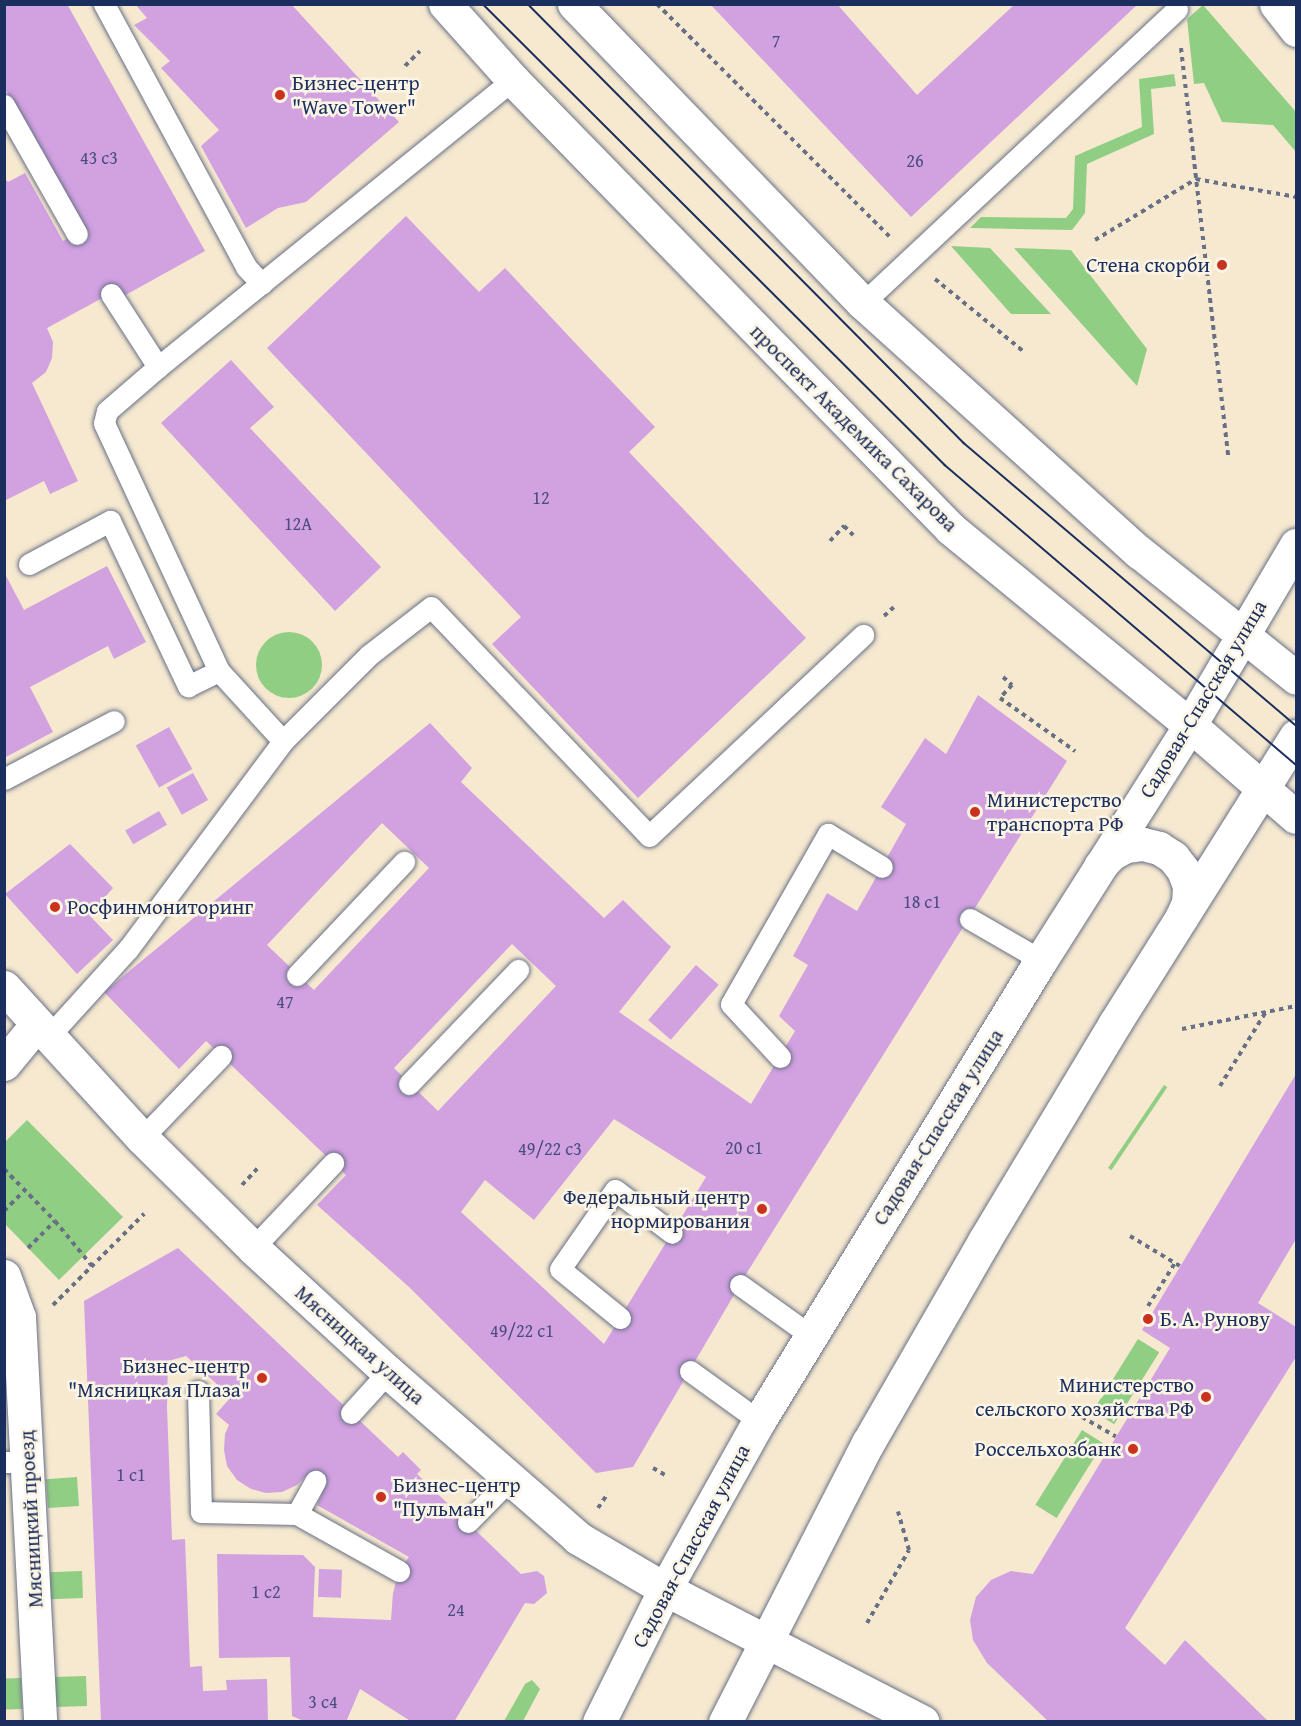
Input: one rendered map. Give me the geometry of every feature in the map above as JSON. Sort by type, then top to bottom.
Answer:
[{"type":"main road","name":"проспект Академика Сахарова","points":[[445,4],[513,80],[951,529],[1190,725],[1296,817]]},
{"type":"main road","points":[[574,4],[863,303],[1139,552],[1243,633],[1296,678]]},
{"type":"main road","points":[[1276,4],[1296,30]]},
{"type":"main road","name":"Садовая-Спасская улица","points":[[598,1722],[665,1589],[810,1335],[1041,960],[1190,725],[1296,545]]},
{"type":"main road","points":[[725,1722],[868,1443],[984,1241],[1181,918],[1296,736]]},
{"type":"main road","points":[[1100,866],[1111,854],[1126,846],[1143,844],[1159,848],[1173,857],[1184,870],[1189,886],[1188,903],[1181,918]]},
{"type":"main road","name":"Мясницкая улица","points":[[4,987],[142,1138],[253,1248],[388,1372],[578,1538],[665,1589],[923,1722]]},
{"type":"main road","points":[[4,1064],[43,1030]]},
{"type":"main road","name":"Мясницкий проезд","points":[[13,1266],[19,1317],[17,1462],[40,1722]]},
{"type":"lane","points":[[104,4],[246,267],[262,284]]},
{"type":"lane","points":[[863,303],[1177,9]]},
{"type":"lane","points":[[283,741],[219,671],[104,423],[107,411],[115,402],[513,80]]},
{"type":"lane","points":[[4,105],[77,234]]},
{"type":"lane","points":[[111,294],[158,367]]},
{"type":"lane","points":[[29,564],[110,521],[188,686],[219,671]]},
{"type":"lane","points":[[43,1030],[128,949],[283,741],[369,655],[431,607],[649,836],[863,635]]},
{"type":"lane","points":[[4,779],[114,721]]},
{"type":"lane","points":[[780,1057],[732,1004],[828,834],[882,867]]},
{"type":"lane","points":[[297,975],[404,862]]},
{"type":"lane","points":[[970,919],[1041,960]]},
{"type":"lane","points":[[409,1084],[518,970]]},
{"type":"lane","points":[[142,1138],[221,1056]]},
{"type":"lane","points":[[253,1248],[333,1163]]},
{"type":"lane","points":[[620,1318],[560,1269],[615,1190],[672,1233]]},
{"type":"lane","points":[[740,1285],[810,1335]]},
{"type":"lane","points":[[690,1371],[759,1421]]},
{"type":"lane","points":[[351,1413],[388,1372]]},
{"type":"lane","points":[[198,1391],[201,1512],[297,1514],[399,1571]]},
{"type":"lane","points":[[468,1522],[510,1479]]},
{"type":"lane","points":[[297,1514],[315,1481]]},
{"type":"path","points":[[657,4],[911,258],[1023,351]]},
{"type":"path","points":[[405,66],[420,51]]},
{"type":"path","points":[[1182,62],[1228,456]]},
{"type":"path","points":[[1095,240],[1196,179],[1296,197]]},
{"type":"path","points":[[830,540],[844,526],[854,535]]},
{"type":"path","points":[[1003,677],[1011,685],[1000,698],[1074,752]]},
{"type":"path","points":[[1182,1029],[1296,1006]]},
{"type":"path","points":[[1220,1086],[1265,1013]]},
{"type":"path","points":[[240,1187],[260,1166]]},
{"type":"path","points":[[4,1169],[55,1221],[92,1266]]},
{"type":"path","points":[[4,1211],[25,1190]]},
{"type":"path","points":[[50,1307],[144,1214]]},
{"type":"path","points":[[13,1266],[55,1221]]},
{"type":"path","points":[[1130,1236],[1180,1266]]},
{"type":"path","points":[[1148,1306],[1175,1263]]},
{"type":"path","points":[[1082,1417],[1116,1437]]},
{"type":"path","points":[[653,1468],[667,1476]]},
{"type":"path","points":[[867,1623],[909,1550],[898,1512]]},
{"type":"green space","points":[[1203,5],[1296,112],[1296,152],[1273,125],[1222,122],[1204,83],[1194,84],[1187,19]]},
{"type":"green space","points":[[1174,74],[1176,86],[1151,89],[1154,134],[1087,164],[1085,213],[1072,230],[970,228],[981,217],[1066,218],[1073,209],[1075,156],[1142,127],[1139,79]]},
{"type":"green space","points":[[951,246],[990,248],[1051,314],[1011,314]]},
{"type":"green space","points":[[1014,248],[1071,250],[1147,349],[1137,386]]},
{"type":"green space","points":[[289,632],[302,634],[312,642],[320,652],[322,665],[320,678],[312,688],[302,696],[289,698],[276,696],[266,688],[258,678],[256,665],[258,652],[266,642],[276,634]]},
{"type":"green space","points":[[1164,1085],[1167,1087],[1111,1170],[1108,1168]]},
{"type":"green space","points":[[27,1120],[123,1217],[59,1280],[5,1224],[5,1142]]},
{"type":"green space","points":[[1138,1339],[1159,1352],[1114,1424],[1093,1411]]},
{"type":"green space","points":[[1082,1430],[1103,1443],[1057,1518],[1035,1505]]},
{"type":"green space","points":[[77,1477],[79,1506],[48,1508],[46,1479]]},
{"type":"green space","points":[[82,1571],[83,1598],[50,1599],[49,1572]]},
{"type":"green space","points":[[86,1676],[87,1706],[55,1707],[54,1677]]},
{"type":"green space","points":[[21,1678],[22,1709],[6,1710],[5,1679]]},
{"type":"green space","points":[[532,1680],[540,1689],[523,1721],[504,1721],[525,1684]]},
{"type":"building","points":[[4,4],[67,4],[205,251],[122,297],[117,290],[47,328],[53,342],[52,358],[46,372],[32,383],[78,481],[50,494],[44,481],[4,501],[4,177],[8,182],[25,173],[63,241],[84,229],[4,87]]},
{"type":"building","name":"Бизнес-центр \"Wave Tower\"","points":[[135,4],[291,4],[399,122],[306,202],[278,208],[246,228],[201,146],[219,130],[161,68],[170,61],[134,25],[147,18]]},
{"type":"building","points":[[710,4],[837,4],[917,95],[1015,4],[1138,4],[911,217]]},
{"type":"building","points":[[406,216],[479,292],[505,268],[655,427],[629,452],[806,638],[638,798],[492,644],[521,617],[267,348]]},
{"type":"building","points":[[231,360],[274,407],[250,428],[381,567],[335,611],[161,423]]},
{"type":"building","points":[[107,566],[146,642],[114,659],[108,646],[30,687],[53,732],[4,758],[4,572],[24,610]]},
{"type":"building","points":[[978,695],[1067,761],[748,1271],[633,1467],[596,1473],[409,1287],[317,1205],[346,1175],[206,1041],[179,1069],[104,992],[430,723],[472,768],[461,782],[604,918],[623,900],[671,947],[619,1012],[751,1104],[795,1031],[779,1016],[808,965],[793,956],[827,893],[857,911],[906,824],[881,807],[925,738],[946,754]],"holes":[[[382,823],[429,868],[314,990],[267,945]],[[512,944],[556,986],[438,1111],[394,1068]],[[614,1119],[706,1177],[604,1344],[461,1212],[485,1180],[534,1220]]]},
{"type":"building","points":[[169,727],[192,769],[159,787],[136,745]]},
{"type":"building","points":[[193,773],[208,800],[182,815],[167,788]]},
{"type":"building","points":[[159,811],[167,825],[133,844],[125,830]]},
{"type":"building","points":[[70,844],[113,888],[89,915],[113,940],[77,974],[5,894]]},
{"type":"building","points":[[696,965],[719,985],[671,1040],[648,1020]]},
{"type":"building","name":"Министерство сельского хозяйства РФ","points":[[1296,1074],[1296,1239],[1258,1303],[1296,1327],[1296,1357],[1125,1628],[1165,1665],[1185,1640],[1269,1722],[1049,1722],[987,1663],[973,1640],[970,1620],[976,1597],[991,1580],[1011,1571],[1033,1574],[1170,1348],[1142,1330]]},
{"type":"building","points":[[178,1248],[398,1457],[403,1452],[421,1470],[417,1474],[521,1574],[537,1571],[544,1576],[547,1593],[534,1604],[525,1603],[454,1722],[412,1722],[360,1689],[346,1722],[306,1722],[292,1716],[290,1657],[219,1658],[217,1554],[303,1555],[315,1567],[313,1617],[391,1620],[393,1593],[399,1571],[409,1557],[317,1505],[324,1488],[307,1475],[297,1485],[282,1492],[266,1493],[251,1489],[237,1480],[227,1466],[224,1450],[225,1434],[229,1425],[216,1414],[231,1397],[186,1356],[168,1361],[167,1407],[172,1540],[185,1539],[190,1667],[202,1666],[203,1691],[227,1690],[226,1680],[267,1679],[268,1722],[101,1722],[84,1301]]},
{"type":"building","points":[[319,1569],[342,1570],[341,1598],[318,1597]]},
{"type":"tram line","points":[[483,4],[945,465],[1296,765]]},
{"type":"tram line","points":[[528,4],[964,443],[1296,726]]},
{"type":"place","name":"Бизнес-центр \"Wave Tower\"","points":[[280,95]]},
{"type":"place","name":"Стена скорби","points":[[1222,265]]},
{"type":"place","name":"Министерство транспорта РФ","points":[[975,812]]},
{"type":"place","name":"Росфинмониторинг","points":[[55,907]]},
{"type":"place","name":"Федеральный центр нормирования","points":[[762,1209]]},
{"type":"place","name":"Б. А. Рунову","points":[[1148,1319]]},
{"type":"place","name":"Бизнес-центр \"Мясницкая Плаза\"","points":[[262,1378]]},
{"type":"place","name":"Министерство сельского хозяйства РФ","points":[[1206,1397]]},
{"type":"place","name":"Россельхозбанк","points":[[1133,1449]]},
{"type":"place","name":"Бизнес-центр \"Пульман\"","points":[[381,1497]]}]
